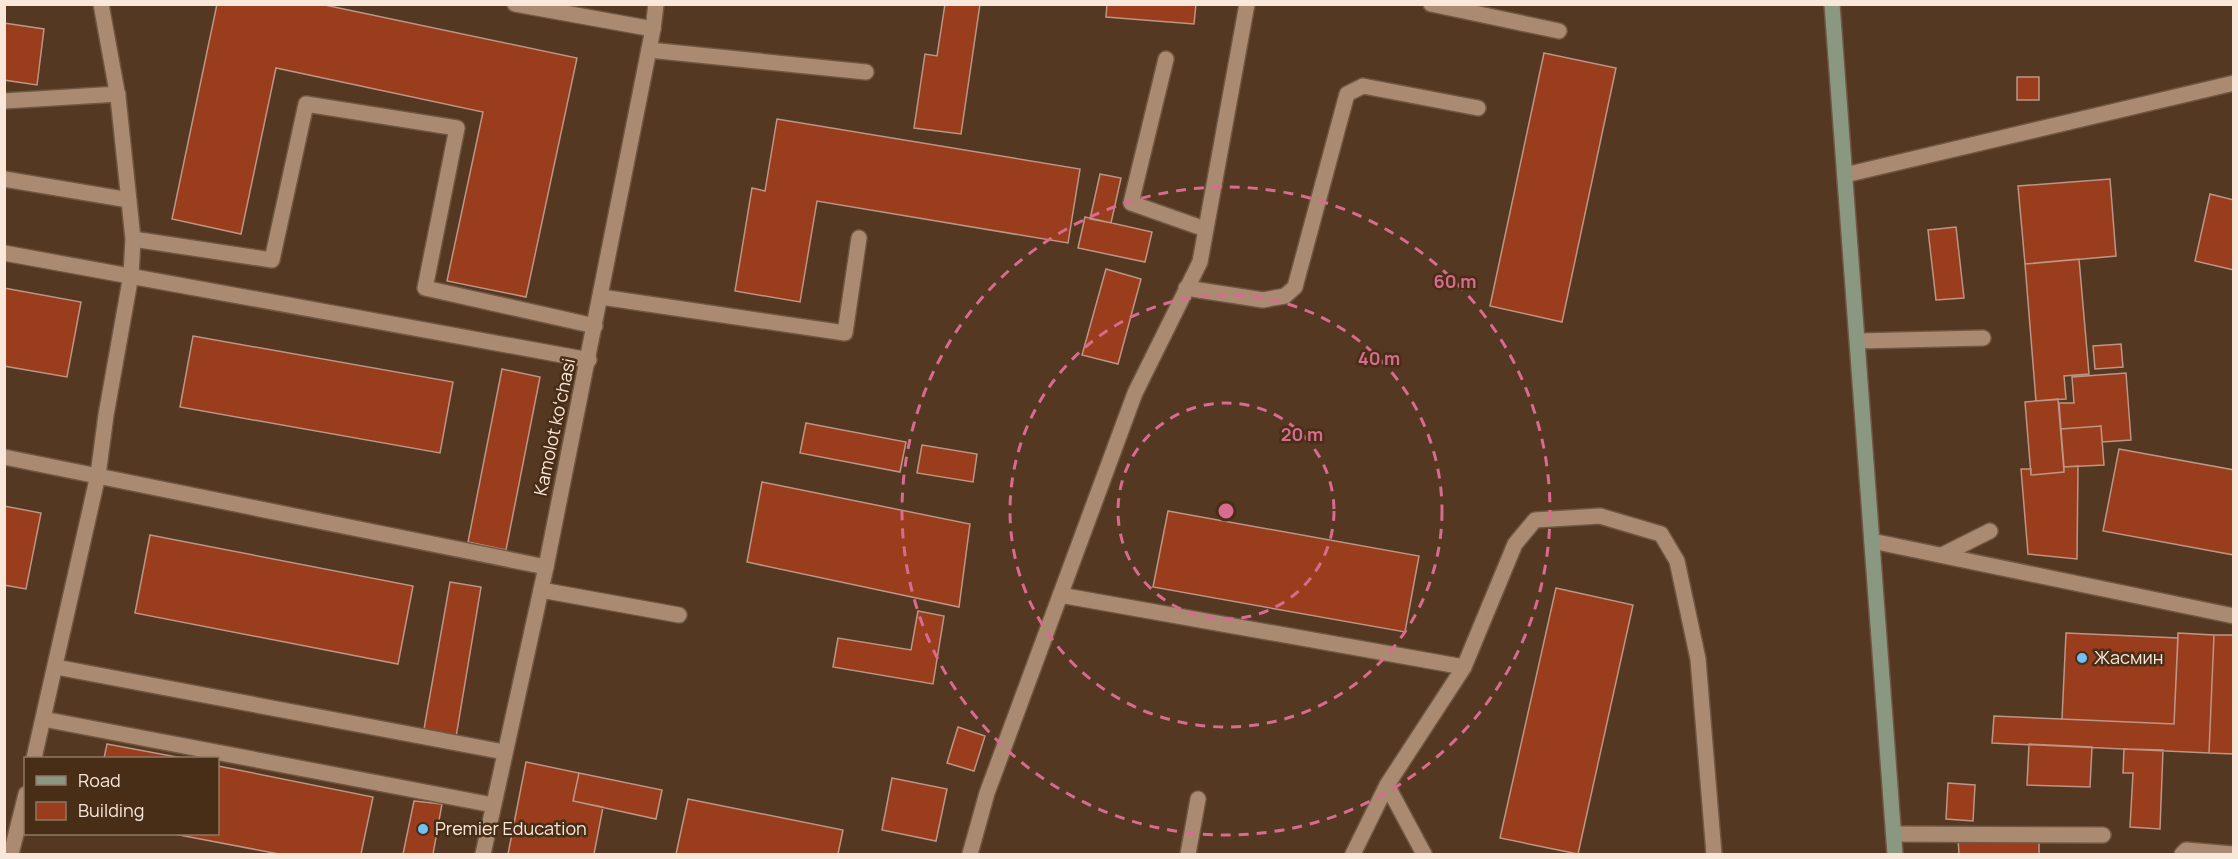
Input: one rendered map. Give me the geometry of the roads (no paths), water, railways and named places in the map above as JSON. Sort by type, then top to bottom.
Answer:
[{"type":"street","points":[[34,757],[98,475],[106,415],[131,275],[133,239],[118,94],[101,4]]},
{"type":"street","points":[[515,4],[653,29]]},
{"type":"street","name":"Kamolot koʻchasi","points":[[483,855],[546,567],[601,297],[656,4]]},
{"type":"street","points":[[970,855],[987,793],[1135,393],[1200,262],[1247,4]]},
{"type":"street","points":[[1431,4],[1559,31]]},
{"type":"street","points":[[1832,4],[1895,855]]},
{"type":"street","points":[[649,50],[866,72]]},
{"type":"street","points":[[1166,59],[1131,203],[1205,229]]},
{"type":"street","points":[[1845,175],[2234,83]]},
{"type":"street","points":[[1186,288],[1263,300],[1285,296],[1295,287],[1347,94],[1363,86],[1478,108]]},
{"type":"street","points":[[4,101],[118,94]]},
{"type":"street","points":[[133,239],[272,260],[306,104],[457,128],[425,288],[595,326]]},
{"type":"street","points":[[4,179],[129,200]]},
{"type":"street","points":[[601,297],[845,333],[859,238]]},
{"type":"street","points":[[4,253],[588,360]]},
{"type":"street","points":[[1857,341],[1983,338]]},
{"type":"street","points":[[4,457],[546,567]]},
{"type":"street","points":[[1353,855],[1387,785],[1464,667],[1515,544],[1535,520],[1600,516],[1661,534],[1677,561],[1698,659],[1714,855]]},
{"type":"street","points":[[1942,555],[1990,531]]},
{"type":"street","points":[[1872,541],[2234,615]]},
{"type":"street","points":[[541,590],[678,615]]},
{"type":"street","points":[[1060,595],[1464,667]]},
{"type":"street","points":[[56,667],[504,752]]},
{"type":"street","points":[[43,718],[493,805]]},
{"type":"street","points":[[1387,785],[1424,855]]},
{"type":"street","points":[[1188,855],[1198,799]]},
{"type":"street","points":[[11,855],[24,802]]},
{"type":"street","points":[[1894,834],[2103,835]]},
{"type":"street","points":[[2182,855],[2186,850],[2233,855]]},
{"type":"place","name":"Жасмин","points":[[2082,658]]},
{"type":"place","name":"Premier Education","points":[[423,829]]}]
